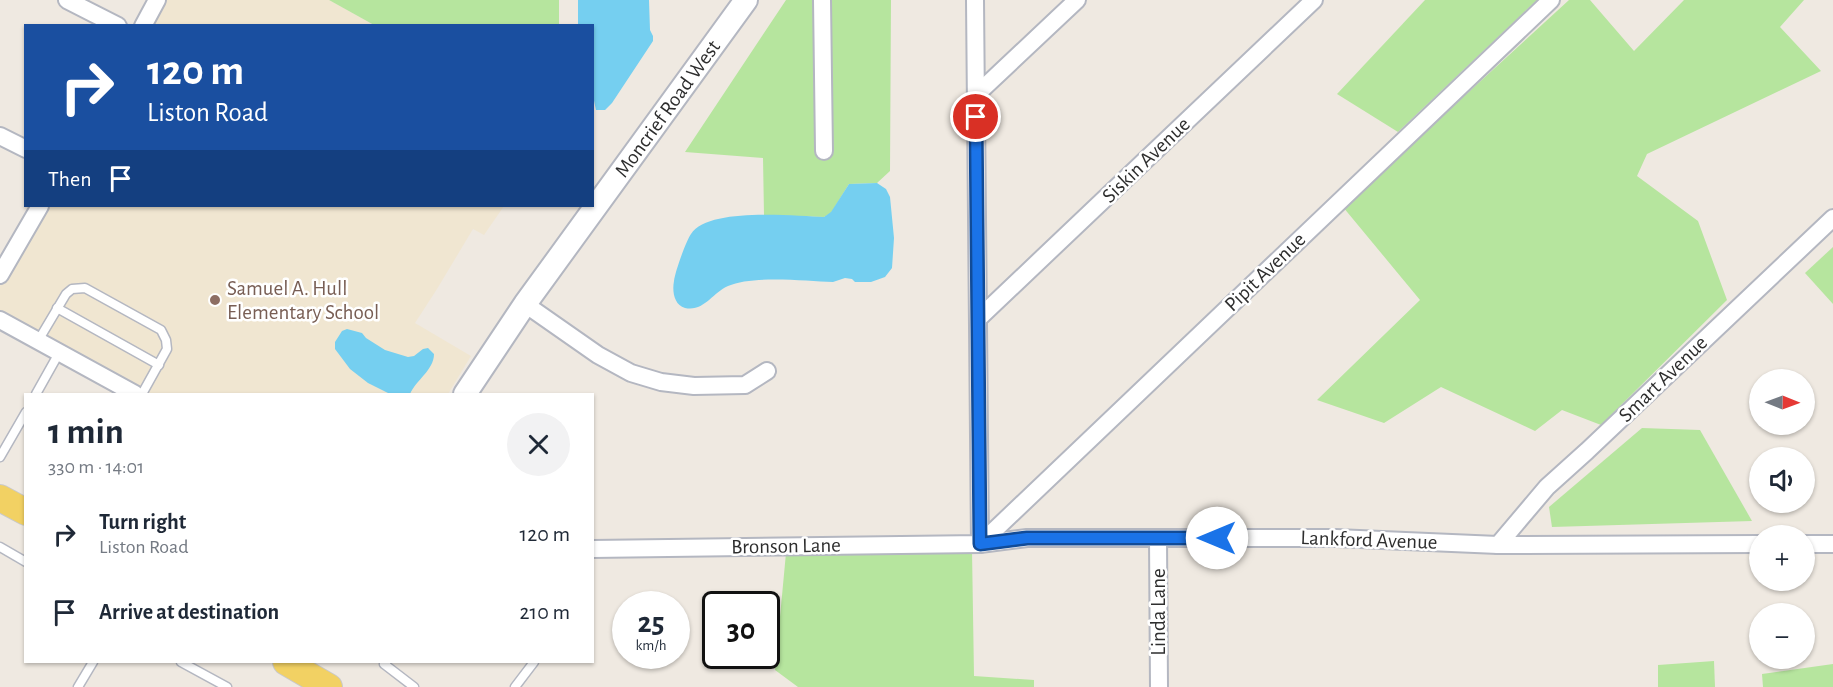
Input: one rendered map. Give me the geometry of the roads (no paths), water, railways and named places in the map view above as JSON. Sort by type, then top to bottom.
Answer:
[{"type":"main road","name":"Moncrief Road West","points":[[466,393],[525,304],[746,0]]},
{"type":"main road","points":[[0,498],[24,511]]},
{"type":"main road","points":[[288,663],[317,678]]},
{"type":"street","points":[[67,0],[113,24]]},
{"type":"street","points":[[144,24],[157,0]]},
{"type":"street","points":[[822,0],[824,151]]},
{"type":"street","points":[[975,0],[980,544]]},
{"type":"street","points":[[976,95],[1077,0]]},
{"type":"street","name":"Siskin Avenue","points":[[978,319],[1314,0]]},
{"type":"street","name":"Pipit Avenue","points":[[980,544],[1551,0]]},
{"type":"street","points":[[0,136],[24,148]]},
{"type":"street","points":[[0,274],[39,207]]},
{"type":"street","name":"Smart Avenue","points":[[1498,544],[1546,487],[1833,218]]},
{"type":"street","points":[[525,304],[598,355],[631,373],[660,382],[694,386],[745,385],[767,371]]},
{"type":"street","points":[[0,320],[133,393]]},
{"type":"street","name":"Lankford Avenue","points":[[980,544],[1027,538],[1336,538],[1498,544],[1749,544]]},
{"type":"street","name":"Linda Lane","points":[[1158,538],[1159,687]]},
{"type":"street","name":"Bronson Lane","points":[[594,549],[980,544]]},
{"type":"street","points":[[1815,544],[1833,544]]},
{"type":"lane","points":[[38,341],[66,294],[72,289],[85,288],[161,330],[167,349],[143,393]]},
{"type":"lane","points":[[57,308],[159,365]]},
{"type":"lane","points":[[37,393],[59,353]]},
{"type":"lane","points":[[0,457],[24,415]]},
{"type":"lane","points":[[0,548],[24,561]]},
{"type":"lane","points":[[78,687],[92,663]]},
{"type":"lane","points":[[183,663],[227,687]]},
{"type":"lane","points":[[385,663],[414,687]]},
{"type":"lane","points":[[515,687],[533,663]]},
{"type":"water","points":[[578,0],[649,0],[650,30],[653,41],[605,110],[596,110],[594,101],[594,24],[578,24]]},
{"type":"water","points":[[877,183],[886,189],[890,197],[894,238],[892,268],[885,277],[871,282],[855,282],[845,278],[833,282],[751,281],[728,286],[697,307],[685,308],[676,301],[673,285],[678,264],[691,234],[700,225],[733,216],[824,217],[831,212],[849,184]]},
{"type":"water","points":[[347,329],[362,333],[385,350],[408,357],[428,348],[434,354],[433,360],[411,393],[388,393],[368,383],[350,369],[335,349],[335,342],[342,331]]},
{"type":"place","name":"Samuel A. Hull Elementary School","points":[[215,300]]}]
